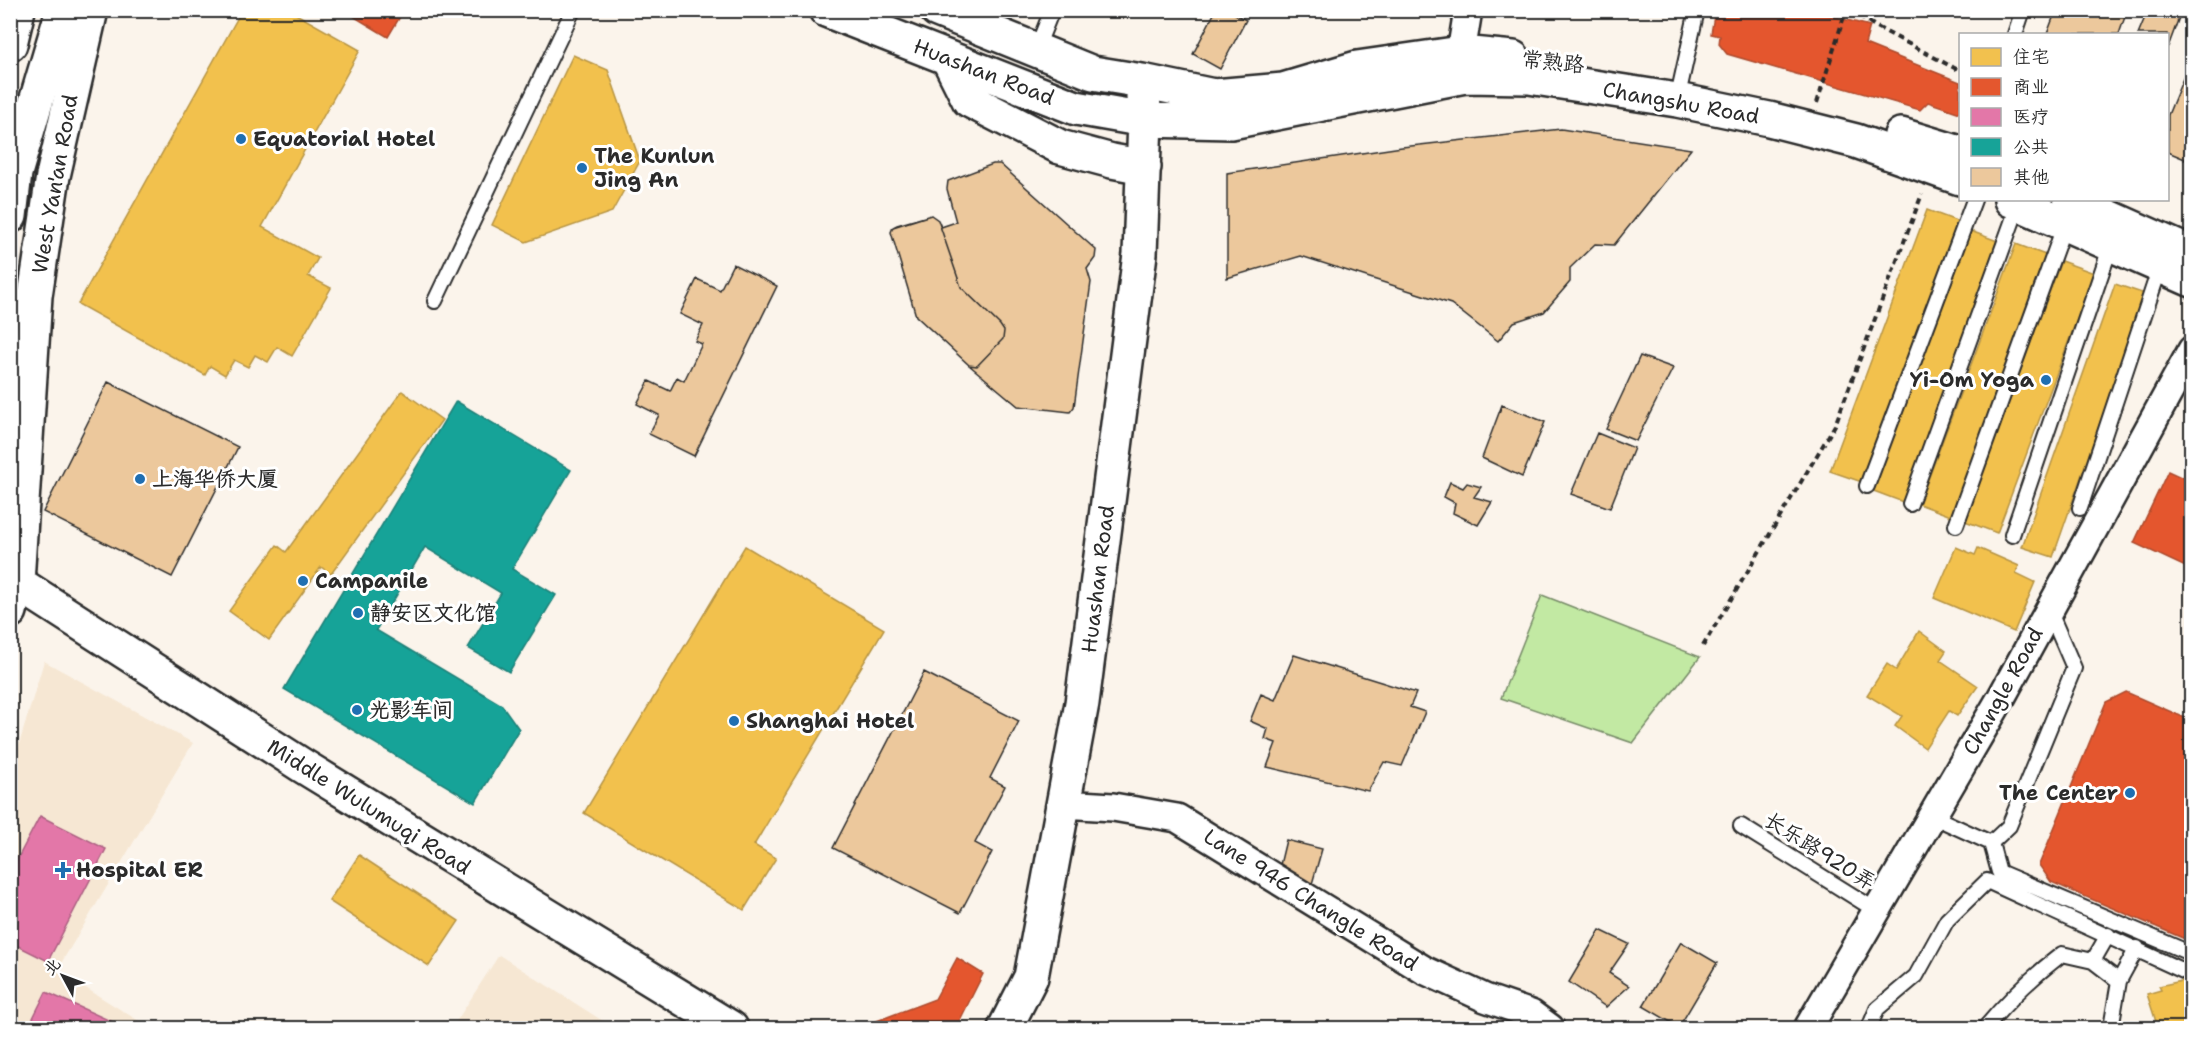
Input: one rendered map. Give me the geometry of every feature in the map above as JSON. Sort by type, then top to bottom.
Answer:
[{"type":"main road","points":[[10,44],[18,10]]},
{"type":"main road","points":[[10,216],[15,173],[63,10]]},
{"type":"main road","name":"West Yan'an Road","points":[[13,590],[35,296],[53,176],[91,10]]},
{"type":"main road","name":"Huashan Road","points":[[826,10],[1076,108],[1145,120]]},
{"type":"main road","name":"Huashan Road","points":[[937,10],[1094,73],[1142,81],[1145,120],[1140,254],[1082,703],[1031,977],[1005,1029]]},
{"type":"main road","points":[[948,58],[969,100],[1060,147],[1144,167]]},
{"type":"main road","name":"常熟路","points":[[1142,81],[1214,96],[1283,90],[1357,68],[1434,58],[1463,65],[1578,65],[1679,90],[1815,109],[1959,153]]},
{"type":"main road","name":"Changshu Road","points":[[1145,120],[1231,122],[1463,65],[1557,81],[1679,90],[1769,119],[1856,141],[1946,173]]},
{"type":"main road","name":"常熟路","points":[[1145,120],[1167,137],[1208,135],[1237,137],[1464,95],[1546,92],[1557,81]]},
{"type":"main road","points":[[2015,201],[2068,212],[2192,254]]},
{"type":"main road","points":[[2068,212],[2111,245],[2192,280]]},
{"type":"main road","name":"Middle Wulumuqi Road","points":[[13,590],[731,1029]]},
{"type":"street","points":[[1463,65],[1468,10]]},
{"type":"street","name":"Changle Road","points":[[1808,1029],[2001,698],[2192,350]]},
{"type":"street","name":"Lane 946 Changle Road","points":[[1064,804],[1113,807],[1177,818],[1424,970],[1485,998],[1531,1014],[1550,1029]]},
{"type":"lane","points":[[435,301],[573,10]]},
{"type":"lane","points":[[1036,50],[1052,10]]},
{"type":"lane","points":[[1679,90],[1697,10]]},
{"type":"lane","points":[[2015,33],[2023,10]]},
{"type":"lane","points":[[1867,486],[1974,201]]},
{"type":"lane","points":[[1910,504],[2015,201]]},
{"type":"lane","points":[[1956,525],[2068,212]]},
{"type":"lane","points":[[2012,535],[2111,245]]},
{"type":"lane","points":[[2080,508],[2160,267]]},
{"type":"lane","points":[[1990,843],[2009,826],[2073,668],[2049,610]]},
{"type":"lane","points":[[1932,816],[1990,843],[1999,872],[2192,954]]},
{"type":"lane","name":"长乐路920弄","points":[[1741,825],[1877,911]]},
{"type":"lane","points":[[1869,1029],[1877,1009],[1916,976],[1947,920],[1987,881],[2192,975]]},
{"type":"lane","points":[[2093,961],[2108,935]]},
{"type":"lane","points":[[2112,1029],[2118,981],[2137,948]]},
{"type":"lane","points":[[1985,1029],[2008,1000],[2038,972],[2062,954],[2093,961],[2118,981]]},
{"type":"path","points":[[1815,109],[1846,10]]},
{"type":"path","points":[[1851,10],[1875,26],[1959,70]]},
{"type":"path","points":[[1703,646],[1835,425],[1946,173]]},
{"type":"shaded area","name":"Hospital ER","points":[[44,661],[193,743],[57,970],[150,1028],[11,1028],[11,771]]},
{"type":"shaded area","points":[[499,955],[614,1028],[452,1028]]},
{"type":"green space","points":[[1542,595],[1700,657],[1633,743],[1501,698]]},
{"type":"building: 住宅","name":"Equatorial Hotel","points":[[242,10],[289,10],[360,50],[262,227],[318,258],[308,276],[331,288],[292,356],[277,347],[268,362],[255,355],[248,367],[234,360],[225,375],[210,366],[205,375],[78,304]]},
{"type":"building: 住宅","points":[[573,55],[608,70],[640,161],[612,212],[526,242],[492,225]]},
{"type":"building: 住宅","points":[[1927,210],[1959,222],[1862,482],[1830,471]]},
{"type":"building: 住宅","points":[[1968,230],[2000,242],[1903,502],[1871,490]]},
{"type":"building: 住宅","points":[[2016,244],[2048,256],[1951,516],[1919,504]]},
{"type":"building: 住宅","points":[[2061,261],[2094,273],[1997,533],[1965,521]]},
{"type":"building: 住宅","points":[[2115,284],[2145,294],[2053,557],[2022,547]]},
{"type":"building: 住宅","points":[[402,391],[442,420],[331,574],[321,567],[269,640],[229,611],[277,545],[286,552]]},
{"type":"building: 住宅","name":"Shanghai Hotel","points":[[745,546],[884,629],[754,845],[776,858],[744,910],[584,813]]},
{"type":"building: 住宅","points":[[1956,547],[1975,555],[1978,548],[2019,566],[2016,573],[2035,582],[2014,632],[1934,598]]},
{"type":"building: 住宅","points":[[1919,631],[1946,651],[1940,660],[1978,686],[1957,716],[1949,711],[1925,748],[1895,726],[1902,716],[1867,695],[1887,664],[1896,670]]},
{"type":"building: 住宅","points":[[359,855],[459,921],[429,966],[329,901]]},
{"type":"building: 住宅","points":[[2186,980],[2192,1028],[2158,1028],[2147,994],[2161,990],[2159,986]]},
{"type":"building: 商业","points":[[343,10],[404,10],[388,37]]},
{"type":"building: 商业","points":[[1715,10],[1809,10],[1870,26],[1865,44],[1959,82],[1959,113],[1928,102],[1920,110],[1727,54],[1719,44],[1720,36],[1711,34]]},
{"type":"building: 商业","points":[[2192,459],[2192,570],[2134,543],[2168,471],[2183,478]]},
{"type":"building: 商业","name":"The Center","points":[[2126,692],[2192,721],[2192,942],[2051,882],[2039,865],[2106,702]]},
{"type":"building: 商业","points":[[957,958],[983,974],[958,1024],[945,1028],[876,1028],[874,1022],[935,999]]},
{"type":"building: 医疗","points":[[40,816],[106,849],[48,961],[10,942],[10,873]]},
{"type":"building: 医疗","points":[[46,992],[126,1028],[28,1028]]},
{"type":"building: 公共","name":"静安区文化馆","points":[[456,401],[571,470],[512,569],[556,595],[509,672],[468,648],[501,593],[425,547],[376,630],[502,705],[519,729],[475,803],[284,689]]},
{"type":"building: 其他","points":[[1216,10],[1228,10],[1246,20],[1220,69],[1193,54]]},
{"type":"building: 其他","points":[[2056,10],[2116,10],[2126,14],[2119,33],[2047,33]]},
{"type":"building: 其他","points":[[2148,10],[2181,12],[2169,44],[2169,33],[2138,33]]},
{"type":"building: 其他","points":[[2184,76],[2192,79],[2192,162],[2169,152],[2169,113]]},
{"type":"building: 其他","points":[[1561,129],[1691,149],[1614,245],[1595,244],[1570,268],[1570,282],[1544,312],[1514,322],[1498,341],[1451,304],[1301,256],[1227,278],[1227,173],[1402,147]]},
{"type":"building: 其他","points":[[993,164],[1000,164],[1096,250],[1095,258],[1087,269],[1091,282],[1074,407],[1070,412],[1018,406],[916,316],[891,232],[893,227],[931,215],[938,220],[941,227],[956,222],[947,189],[948,181]]},
{"type":"building: 其他","points":[[931,215],[938,220],[961,287],[1004,331],[1003,339],[977,366],[969,365],[916,316],[891,232],[897,225]]},
{"type":"building: 其他","points":[[733,264],[777,286],[694,456],[649,434],[659,415],[637,404],[649,381],[670,391],[677,377],[684,381],[702,344],[695,341],[703,325],[680,314],[697,279],[720,290]]},
{"type":"building: 其他","points":[[1640,356],[1673,368],[1636,441],[1606,429]]},
{"type":"building: 其他","name":"上海华侨大厦","points":[[108,382],[238,447],[172,577],[43,512]]},
{"type":"building: 其他","points":[[1502,405],[1545,422],[1522,477],[1482,458]]},
{"type":"building: 其他","points":[[1597,433],[1634,448],[1610,508],[1571,494]]},
{"type":"building: 其他","points":[[1450,482],[1463,488],[1467,483],[1481,487],[1474,497],[1492,502],[1478,525],[1453,513],[1455,503],[1444,497]]},
{"type":"building: 其他","points":[[1294,655],[1416,693],[1410,707],[1425,712],[1402,766],[1384,762],[1368,791],[1267,767],[1276,743],[1265,739],[1268,729],[1250,721],[1261,694],[1275,700]]},
{"type":"building: 其他","points":[[924,672],[1019,721],[990,778],[1005,786],[975,843],[992,852],[960,913],[833,848]]},
{"type":"building: 其他","points":[[1286,840],[1322,849],[1312,884],[1279,869]]},
{"type":"building: 其他","points":[[1600,930],[1629,944],[1609,973],[1629,986],[1606,1007],[1569,982]]},
{"type":"building: 其他","points":[[1681,942],[1717,963],[1679,1027],[1643,1006]]},
{"type":"place","name":"Equatorial Hotel","points":[[241,139]]},
{"type":"place","name":"The Kunlun Jing An","points":[[582,168]]},
{"type":"place","name":"Yi-Om Yoga","points":[[2046,380]]},
{"type":"place","name":"上海华侨大厦","points":[[140,479]]},
{"type":"place","name":"Campanile","points":[[303,581]]},
{"type":"place","name":"静安区文化馆","points":[[358,613]]},
{"type":"place","name":"光影车间","points":[[357,710]]},
{"type":"place","name":"Shanghai Hotel","points":[[734,721]]},
{"type":"place","name":"The Center","points":[[2130,793]]},
{"type":"place","name":"Hospital ER","points":[[63,870]]}]
